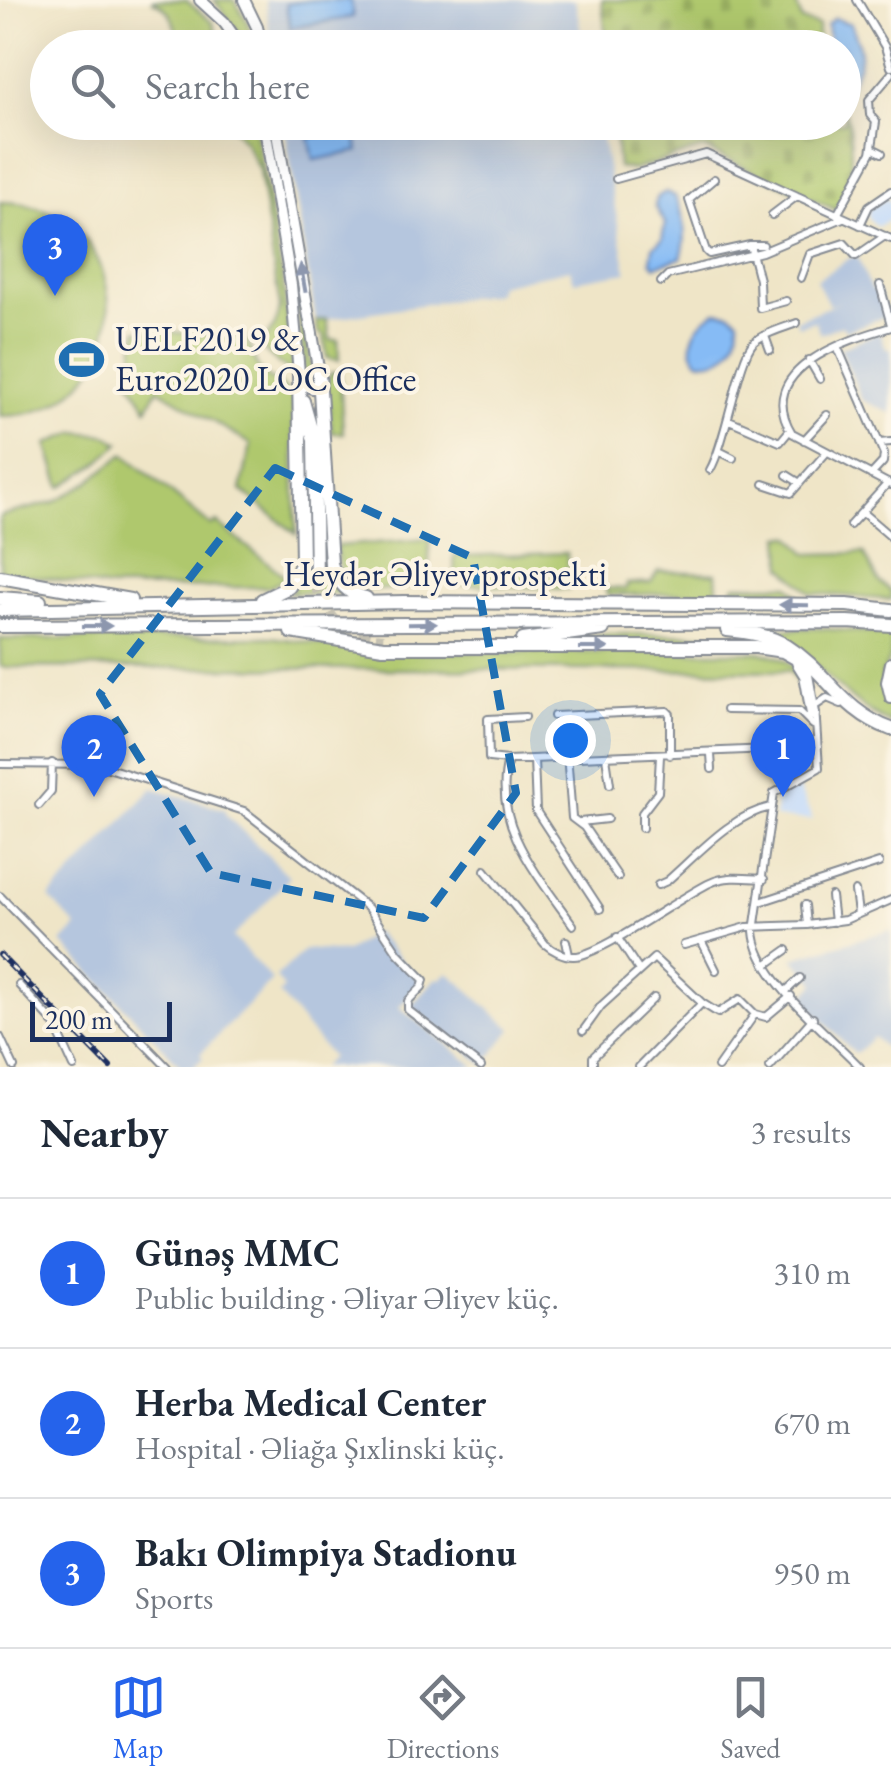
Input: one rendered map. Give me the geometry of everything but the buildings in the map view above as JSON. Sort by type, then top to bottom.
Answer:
[{"type":"highway","points":[[222,605],[271,597],[289,587],[302,563],[299,373]]},
{"type":"highway","points":[[319,374],[328,546],[333,571],[355,595],[404,602]]},
{"type":"highway","points":[[300,394],[314,431],[316,582]]},
{"type":"highway","points":[[0,577],[158,604]]},
{"type":"highway","points":[[5,599],[158,604]]},
{"type":"highway","name":"Heydər Əliyev prospekti","points":[[0,610],[404,602],[891,608]]},
{"type":"highway","name":"Heydər Əliyev prospekti","points":[[0,626],[848,622],[891,625]]},
{"type":"highway","points":[[383,640],[532,639],[666,623],[760,634],[786,646],[848,705],[891,729]]},
{"type":"highway","points":[[218,626],[294,632],[382,647],[744,647],[788,654],[808,665]]},
{"type":"highway","points":[[788,654],[806,675],[814,719]]},
{"type":"main road","points":[[200,0],[230,30]]},
{"type":"main road","points":[[244,0],[255,30]]},
{"type":"main road","points":[[267,140],[290,285],[299,373],[309,388],[316,385],[319,374],[278,140]]},
{"type":"main road","points":[[891,663],[886,682],[891,698]]},
{"type":"street","points":[[661,282],[668,276],[753,254],[840,216],[872,148],[876,122],[870,114],[870,100],[891,70],[885,47],[857,0]]},
{"type":"street","points":[[872,148],[882,153]]},
{"type":"street","points":[[616,179],[703,154],[888,237]]},
{"type":"street","points":[[734,182],[742,170]]},
{"type":"street","points":[[714,178],[689,200],[706,251],[709,254],[763,245]]},
{"type":"street","points":[[860,225],[869,206],[891,191]]},
{"type":"street","points":[[772,215],[797,196]]},
{"type":"street","points":[[802,278],[810,254],[844,243],[856,256],[888,237]]},
{"type":"street","points":[[750,245],[760,280],[760,308],[786,301]]},
{"type":"street","points":[[850,526],[889,484],[790,430],[783,398],[796,370],[808,360],[891,326],[880,285]]},
{"type":"street","points":[[710,470],[730,420],[746,355],[754,342],[798,323]]},
{"type":"street","points":[[765,336],[770,350]]},
{"type":"street","points":[[837,346],[884,458],[871,475]]},
{"type":"street","points":[[808,360],[820,379]]},
{"type":"street","points":[[804,440],[827,415]]},
{"type":"street","points":[[730,420],[780,442],[790,430]]},
{"type":"street","points":[[879,443],[891,442]]},
{"type":"street","points":[[720,451],[733,458]]},
{"type":"street","points":[[764,484],[792,493],[826,452]]},
{"type":"street","points":[[786,475],[800,484]]},
{"type":"street","points":[[863,513],[891,537]]},
{"type":"street","points":[[860,1067],[788,994],[757,949],[754,926],[776,790],[817,770],[820,762],[814,719],[818,702],[831,698],[868,722],[891,729]]},
{"type":"street","points":[[726,710],[798,711],[814,719]]},
{"type":"street","points":[[554,716],[667,711],[670,714],[657,796],[642,813],[642,828]]},
{"type":"street","points":[[525,716],[488,720],[488,756],[508,760],[665,756],[818,747]]},
{"type":"street","points":[[566,741],[570,814],[580,822],[618,877]]},
{"type":"street","points":[[711,754],[712,769]]},
{"type":"street","points":[[606,757],[610,784]]},
{"type":"street","points":[[534,759],[536,811],[600,909]]},
{"type":"street","points":[[508,760],[508,807],[517,843],[572,926]]},
{"type":"street","points":[[0,764],[52,762],[110,768],[252,816],[372,912],[398,952],[424,980],[408,1001],[408,1010],[482,1067]]},
{"type":"street","points":[[39,805],[51,791],[52,762]]},
{"type":"street","points":[[658,884],[731,827],[758,810],[771,808]]},
{"type":"street","points":[[580,822],[607,819]]},
{"type":"street","points":[[610,864],[623,862]]},
{"type":"street","points":[[760,902],[879,863]]},
{"type":"street","points":[[485,870],[546,944],[569,956],[584,954],[711,882],[732,877],[764,879]]},
{"type":"street","points":[[855,890],[858,913]]},
{"type":"street","points":[[0,896],[167,1067]]},
{"type":"street","points":[[831,896],[834,922]]},
{"type":"street","points":[[684,945],[734,929],[834,922],[891,900]]},
{"type":"street","points":[[805,905],[807,925]]},
{"type":"street","points":[[733,919],[734,929]]},
{"type":"street","points":[[618,936],[638,970]]},
{"type":"street","points":[[702,940],[716,970]]},
{"type":"street","points":[[566,941],[569,956]]},
{"type":"street","points":[[766,964],[787,950]]},
{"type":"street","points":[[583,1030],[601,1006],[638,970],[657,958],[702,1003],[718,1013],[740,998],[755,1014],[766,1017],[800,978]]},
{"type":"street","points":[[18,985],[54,1023],[74,1067]]},
{"type":"street","points":[[593,1067],[593,1056],[654,998]]},
{"type":"street","points":[[639,1067],[702,1003]]},
{"type":"street","points":[[715,1065],[755,1014]]},
{"type":"street","points":[[770,1067],[812,1018]]},
{"type":"street","points":[[0,1036],[14,1067]]},
{"type":"highlighted area","points":[[275,468],[473,558],[516,793],[424,918],[211,873],[100,694]]},
{"type":"shaded area","points":[[265,0],[575,0],[581,30],[269,30]]},
{"type":"shaded area","points":[[287,140],[602,140],[627,272],[574,281],[570,269],[498,285],[497,293],[316,321]]},
{"type":"shaded area","points":[[887,198],[891,219],[877,227],[868,217],[869,208]]},
{"type":"shaded area","points":[[853,256],[858,257],[871,290],[879,290],[887,316],[846,331],[842,325],[820,334],[815,321],[798,326],[796,320],[840,302],[829,305],[816,280]]},
{"type":"shaded area","points":[[880,332],[886,349],[891,348],[891,413],[862,400],[840,348]]},
{"type":"shaded area","points":[[797,785],[813,820],[775,818],[776,796]]},
{"type":"shaded area","points":[[153,788],[226,810],[225,814],[290,877],[233,937],[272,980],[200,1054],[203,1058],[193,1067],[182,1067],[62,943],[77,927],[49,898]]},
{"type":"shaded area","points":[[891,930],[891,1054],[874,1037],[855,1054],[802,999],[816,983],[793,958]]},
{"type":"shaded area","points":[[375,932],[422,983],[399,1007],[476,1067],[322,1067],[331,1057],[279,994],[284,988],[276,977],[305,949],[346,952]]},
{"type":"shaded area","points":[[448,972],[512,1029],[484,1065],[410,1007],[436,978]]},
{"type":"green space","points":[[151,0],[186,0],[213,23],[215,30],[175,30],[164,8]]},
{"type":"green space","points":[[214,0],[234,0],[250,30],[237,30]]},
{"type":"green space","points":[[602,0],[795,0],[802,21],[818,25],[818,30],[605,30]]},
{"type":"green space","points":[[243,140],[257,140],[283,281],[293,373],[263,347],[280,307],[259,170]]},
{"type":"green space","points":[[616,140],[850,140],[846,191],[836,210],[703,148],[633,170],[618,167]]},
{"type":"green space","points":[[0,202],[48,211],[82,235],[102,270],[109,309],[102,348],[82,383],[48,407],[0,416]]},
{"type":"green space","points":[[300,293],[314,383],[305,381]]},
{"type":"green space","points":[[327,319],[330,340],[338,340],[339,360],[327,358],[324,336],[318,332],[316,321]]},
{"type":"green space","points":[[137,330],[245,337],[259,369],[293,397],[296,534],[241,490],[251,444],[158,389],[147,408],[130,381]]},
{"type":"green space","points":[[340,372],[343,433],[332,433],[326,382],[331,373]]},
{"type":"green space","points":[[77,432],[105,435],[120,443],[97,464],[61,487],[47,444]]},
{"type":"green space","points":[[124,454],[211,526],[216,522],[287,578],[270,587],[110,588],[0,571],[0,516],[54,502]]},
{"type":"green space","points":[[781,536],[791,536],[808,554],[864,553],[879,582],[891,591],[891,600],[811,593],[783,567]]},
{"type":"green space","points":[[430,539],[428,585],[367,589],[345,577],[339,565],[336,546]]},
{"type":"green space","points":[[308,547],[322,547],[327,576],[343,593],[289,593],[305,575]]},
{"type":"green space","points":[[567,553],[568,589],[455,584],[454,556]]},
{"type":"green space","points":[[658,571],[716,573],[717,589],[713,593],[607,595],[606,588],[626,589],[627,584],[651,582]]},
{"type":"green space","points":[[735,585],[788,585],[798,595],[728,595]]},
{"type":"green space","points":[[812,628],[891,634],[891,656],[882,674],[884,693],[891,706],[891,724],[858,704],[770,630]]},
{"type":"green space","points":[[609,634],[736,635],[770,645],[561,642]]},
{"type":"green space","points":[[269,637],[383,652],[761,652],[785,660],[798,673],[811,715],[804,710],[799,686],[790,671],[0,667],[0,639]]},
{"type":"water","points":[[351,0],[353,17],[290,28],[286,4]]},
{"type":"water","points":[[834,18],[851,24],[853,30],[828,30]]},
{"type":"water","points":[[310,140],[356,140],[359,151],[314,160]]},
{"type":"water","points":[[666,192],[675,196],[678,204],[684,242],[681,258],[655,266],[651,261],[653,247],[662,240],[665,223],[655,206],[657,197]]},
{"type":"water","points":[[716,311],[731,313],[739,319],[737,337],[723,356],[698,361],[692,340],[703,321]]},
{"type":"tunnel","points":[[316,581],[324,606],[338,624],[358,635],[383,640]]},
{"type":"railway","points":[[0,955],[110,1067]]},
{"type":"place","name":"Bakı Olimpiya Stadionu","points":[[55,296]]},
{"type":"place","name":"UELF2019 & Euro2020 LOC Office","points":[[82,359]]},
{"type":"place","name":"Herba Medical Center","points":[[94,797]]},
{"type":"place","name":"Günəş MMC","points":[[783,797]]}]
